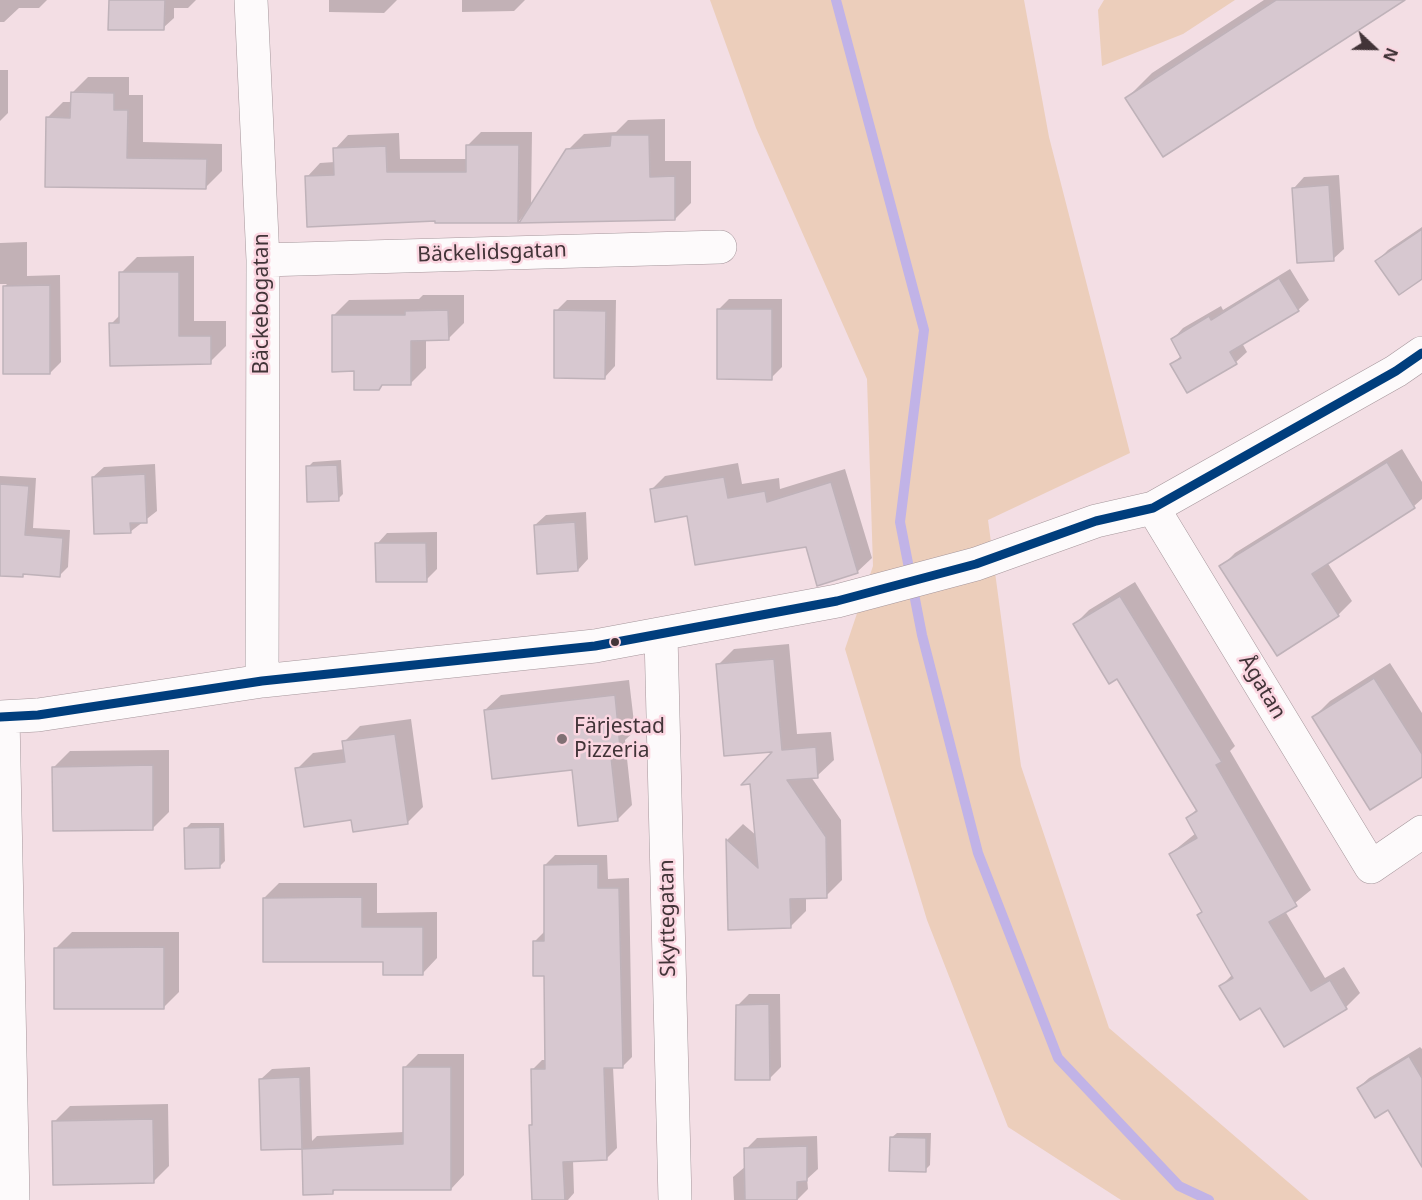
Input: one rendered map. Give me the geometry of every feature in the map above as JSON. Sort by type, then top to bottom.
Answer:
[{"type":"street","name":"Bäckebogatan","points":[[251,0],[263,260],[262,681]]},
{"type":"street","name":"Bäckelidsgatan","points":[[263,260],[720,247]]},
{"type":"street","points":[[13,1200],[2,717],[38,715],[262,681],[596,646],[837,601],[976,564],[1096,521],[1153,508],[1396,371],[1422,353]]},
{"type":"street","name":"Ågatan","points":[[1153,508],[1371,867],[1422,832]]},
{"type":"street","name":"Skyttegatan","points":[[661,635],[675,1200]]},
{"type":"shaded area","points":[[710,0],[1024,0],[1049,137],[1130,453],[988,520],[1021,766],[1109,1028],[1309,1200],[1121,1200],[1008,1127],[927,920],[845,649],[873,566],[867,379],[756,128]]},
{"type":"shaded area","points":[[1104,0],[1235,0],[1183,34],[1102,66],[1098,10]]},
{"type":"building","points":[[109,0],[165,0],[164,30],[108,30]]},
{"type":"building","points":[[1276,0],[1405,0],[1163,157],[1125,98]]},
{"type":"building","points":[[71,92],[114,93],[114,110],[128,110],[127,158],[207,159],[206,189],[45,187],[46,117],[70,118]]},
{"type":"building","points":[[611,135],[649,135],[650,177],[675,176],[675,220],[519,223],[566,149],[610,146]]},
{"type":"building","points":[[466,145],[519,145],[518,223],[435,223],[435,221],[307,227],[305,176],[334,175],[333,148],[386,146],[387,172],[466,172]]},
{"type":"building","points":[[1329,185],[1334,261],[1297,263],[1292,188]]},
{"type":"building","points":[[1422,229],[1422,279],[1399,295],[1375,261]]},
{"type":"building","points":[[119,272],[179,272],[179,336],[211,336],[211,364],[110,366],[109,323],[119,323]]},
{"type":"building","points":[[1279,278],[1299,311],[1230,352],[1237,364],[1187,393],[1170,364],[1181,358],[1171,339],[1209,316],[1211,320]]},
{"type":"building","points":[[50,285],[50,374],[3,374],[3,286]]},
{"type":"building","points":[[717,309],[772,309],[772,380],[717,379]]},
{"type":"building","points":[[448,310],[449,340],[411,341],[411,385],[382,385],[379,390],[354,390],[354,371],[332,372],[332,315],[405,315],[405,311]]},
{"type":"building","points":[[554,310],[606,311],[605,379],[554,378]]},
{"type":"building","points":[[1387,462],[1415,508],[1312,574],[1339,616],[1277,656],[1219,566]]},
{"type":"building","points":[[337,465],[339,501],[307,502],[306,466]]},
{"type":"building","points":[[145,474],[147,523],[130,523],[131,533],[94,534],[92,477]]},
{"type":"building","points":[[724,477],[728,498],[765,491],[767,502],[831,482],[858,573],[817,586],[806,547],[695,565],[687,516],[655,522],[650,489]]},
{"type":"building","points":[[0,484],[29,486],[25,535],[63,538],[60,577],[23,574],[23,577],[0,576]]},
{"type":"building","points":[[575,522],[578,571],[537,574],[534,525]]},
{"type":"building","points":[[375,543],[426,543],[427,582],[376,582]]},
{"type":"building","points":[[1120,596],[1222,762],[1216,765],[1297,906],[1269,922],[1311,991],[1330,980],[1347,1009],[1284,1047],[1260,1008],[1240,1020],[1219,986],[1233,978],[1197,915],[1202,912],[1169,854],[1197,838],[1186,818],[1197,811],[1117,679],[1109,684],[1073,624]]},
{"type":"building","points":[[774,659],[782,750],[816,747],[818,778],[787,780],[826,837],[827,898],[790,899],[791,928],[728,930],[726,839],[758,868],[750,784],[741,785],[772,752],[724,756],[716,664]]},
{"type":"building","points":[[1374,678],[1422,754],[1422,777],[1370,810],[1312,717]]},
{"type":"building","points":[[615,695],[620,747],[610,748],[618,821],[578,826],[572,770],[492,779],[484,710]]},
{"type":"building","points":[[395,734],[408,824],[353,832],[351,820],[304,827],[295,768],[345,762],[342,741]]},
{"type":"building","points":[[153,765],[153,830],[53,831],[52,767]]},
{"type":"building","points":[[220,827],[220,868],[185,869],[184,828]]},
{"type":"building","points":[[598,864],[598,888],[619,888],[623,1068],[604,1068],[607,1160],[563,1162],[565,1200],[532,1200],[529,1125],[532,1125],[531,1069],[545,1069],[544,976],[533,976],[533,941],[544,941],[544,865]]},
{"type":"building","points":[[362,897],[362,927],[423,927],[423,975],[383,975],[383,962],[263,962],[263,898]]},
{"type":"building","points":[[164,947],[164,1009],[54,1009],[54,948]]},
{"type":"building","points":[[769,1004],[770,1080],[735,1080],[736,1005]]},
{"type":"building","points":[[1409,1056],[1422,1078],[1422,1167],[1388,1110],[1375,1118],[1357,1088]]},
{"type":"building","points":[[403,1067],[451,1067],[451,1190],[333,1190],[333,1194],[303,1195],[302,1149],[403,1144]]},
{"type":"building","points":[[300,1077],[302,1149],[261,1150],[259,1079]]},
{"type":"building","points":[[153,1119],[154,1183],[53,1185],[52,1121]]},
{"type":"building","points":[[890,1137],[926,1138],[926,1172],[889,1171]]},
{"type":"building","points":[[807,1146],[807,1181],[797,1182],[797,1200],[745,1200],[744,1148]]},
{"type":"waterway","points":[[836,0],[924,330],[900,522],[922,635],[978,853],[1058,1058],[1179,1186],[1209,1200]]},
{"type":"transit line","points":[[0,717],[38,715],[262,681],[595,646],[837,601],[976,564],[1096,521],[1153,508],[1396,371],[1422,353]]},
{"type":"place","name":"Färjestad Pizzeria","points":[[562,739]]}]
